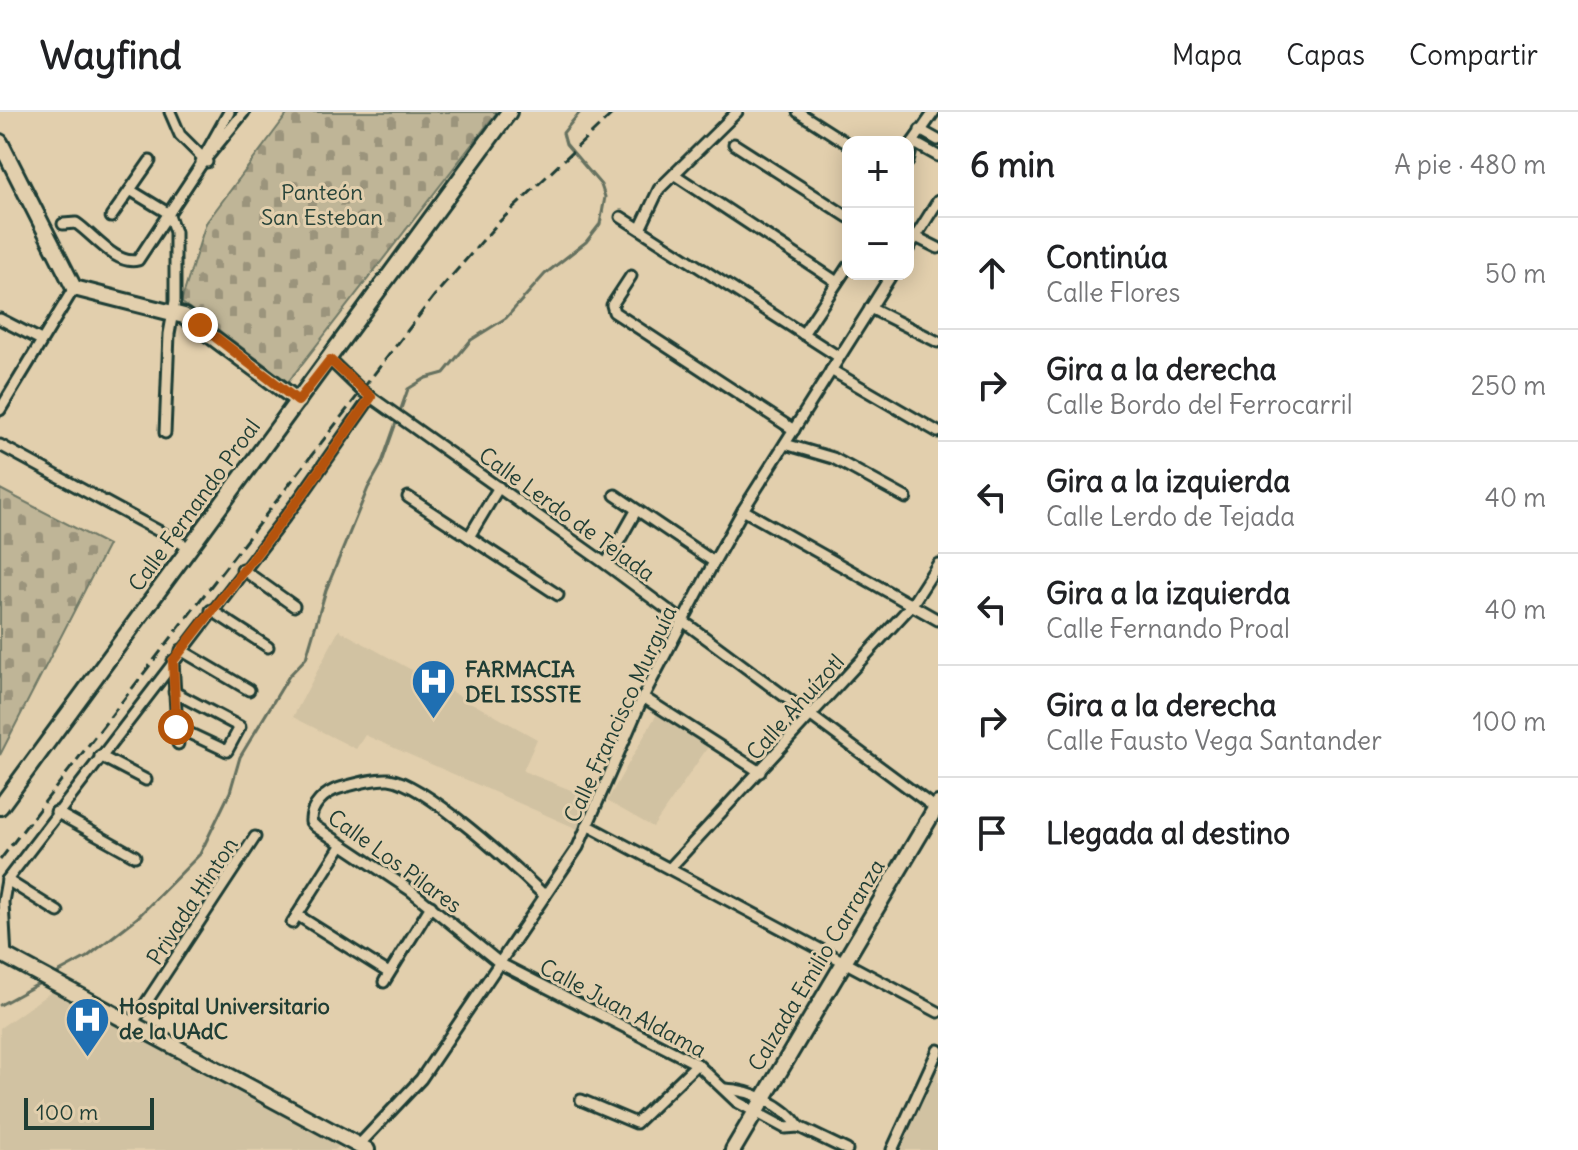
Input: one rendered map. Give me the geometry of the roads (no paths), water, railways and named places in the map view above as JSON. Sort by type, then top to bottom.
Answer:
[{"type":"street","points":[[170,112],[176,130],[203,161]]},
{"type":"street","points":[[203,161],[229,112]]},
{"type":"street","points":[[63,224],[76,223],[117,256],[134,262],[203,161],[244,112]]},
{"type":"street","name":"Calle Fernando Proal","points":[[0,807],[509,112]]},
{"type":"street","points":[[641,227],[652,198],[737,112]]},
{"type":"street","points":[[798,112],[842,140]]},
{"type":"street","points":[[914,140],[934,112]]},
{"type":"street","points":[[920,130],[938,140]]},
{"type":"street","points":[[914,143],[938,156]]},
{"type":"street","points":[[734,144],[842,213]]},
{"type":"street","points":[[1,145],[74,288],[173,312],[200,325],[298,401]]},
{"type":"street","points":[[111,217],[150,161]]},
{"type":"street","points":[[675,175],[837,282]]},
{"type":"street","points":[[130,190],[168,213],[175,232],[165,433]]},
{"type":"street","points":[[914,240],[938,201]]},
{"type":"street","points":[[621,217],[839,357]]},
{"type":"street","points":[[916,237],[938,248]]},
{"type":"street","points":[[803,334],[842,275]]},
{"type":"street","points":[[631,276],[612,305],[614,312],[794,430]]},
{"type":"street","name":"Calle Francisco Murguía","points":[[360,1149],[421,1079],[578,847],[643,697],[682,620],[743,510],[888,280]]},
{"type":"street","points":[[0,410],[74,288]]},
{"type":"street","points":[[870,308],[938,342]]},
{"type":"street","points":[[0,319],[41,340]]},
{"type":"street","name":"Calle Lerdo de Tejada","points":[[330,360],[371,397],[417,427],[937,807]]},
{"type":"street","points":[[831,370],[938,432]]},
{"type":"street","points":[[360,1149],[3,957],[3,902],[7,880],[56,812],[302,495],[371,397]]},
{"type":"street","points":[[785,444],[833,458],[906,498]]},
{"type":"street","points":[[0,445],[190,548]]},
{"type":"street","points":[[469,537],[499,487]]},
{"type":"street","points":[[615,495],[714,562]]},
{"type":"street","points":[[408,497],[558,595]]},
{"type":"street","points":[[743,510],[938,620]]},
{"type":"street","points":[[606,564],[636,511]]},
{"type":"street","name":"Calle Ahuízotl","points":[[670,868],[911,606],[938,564]]},
{"type":"street","points":[[242,569],[294,606]]},
{"type":"street","points":[[211,610],[268,647]]},
{"type":"street","points":[[181,650],[249,690]]},
{"type":"street","points":[[173,661],[178,744]]},
{"type":"street","points":[[174,692],[240,727],[227,751],[176,727]]},
{"type":"street","points":[[643,697],[760,772]]},
{"type":"street","points":[[100,756],[146,780]]},
{"type":"street","name":"Calle Los Pilares","points":[[501,964],[431,906],[341,846],[311,822],[312,810],[320,800],[342,787],[381,780],[397,781],[477,833],[545,896]]},
{"type":"street","name":"Calzada Emilio Carranza","points":[[733,1150],[937,807]]},
{"type":"street","points":[[56,812],[135,856]]},
{"type":"street","points":[[587,825],[938,1012]]},
{"type":"street","name":"Privada Hinton","points":[[132,1024],[255,837]]},
{"type":"street","points":[[341,846],[295,919],[389,973]]},
{"type":"street","points":[[7,880],[58,912]]},
{"type":"street","points":[[384,982],[431,906]]},
{"type":"street","name":"Calle Juan Aldama","points":[[501,964],[697,1064],[725,1089],[743,1090],[758,1105],[792,1115],[799,1127],[847,1150]]},
{"type":"street","points":[[892,1150],[938,1050]]},
{"type":"street","points":[[581,1100],[636,1123],[697,1064]]},
{"type":"waterway","points":[[52,976],[87,957],[137,918],[200,854],[230,792],[240,757],[289,676],[306,658],[326,590],[368,488],[381,465],[408,389],[426,378],[444,373],[471,340],[506,318],[545,274],[586,242],[600,224],[605,197],[601,185],[566,144],[563,133],[580,112]]},
{"type":"waterway","points":[[0,1005],[42,982]]},
{"type":"railway","points":[[0,860],[435,295],[498,223],[614,112]]},
{"type":"place","name":"FARMACIA DEL ISSSTE","points":[[434,721]]},
{"type":"place","name":"Hospital Universitario de la UAdC","points":[[88,1058]]},
{"type":"park label","name":"Panteón San Esteban","points":[[322,204]]}]
